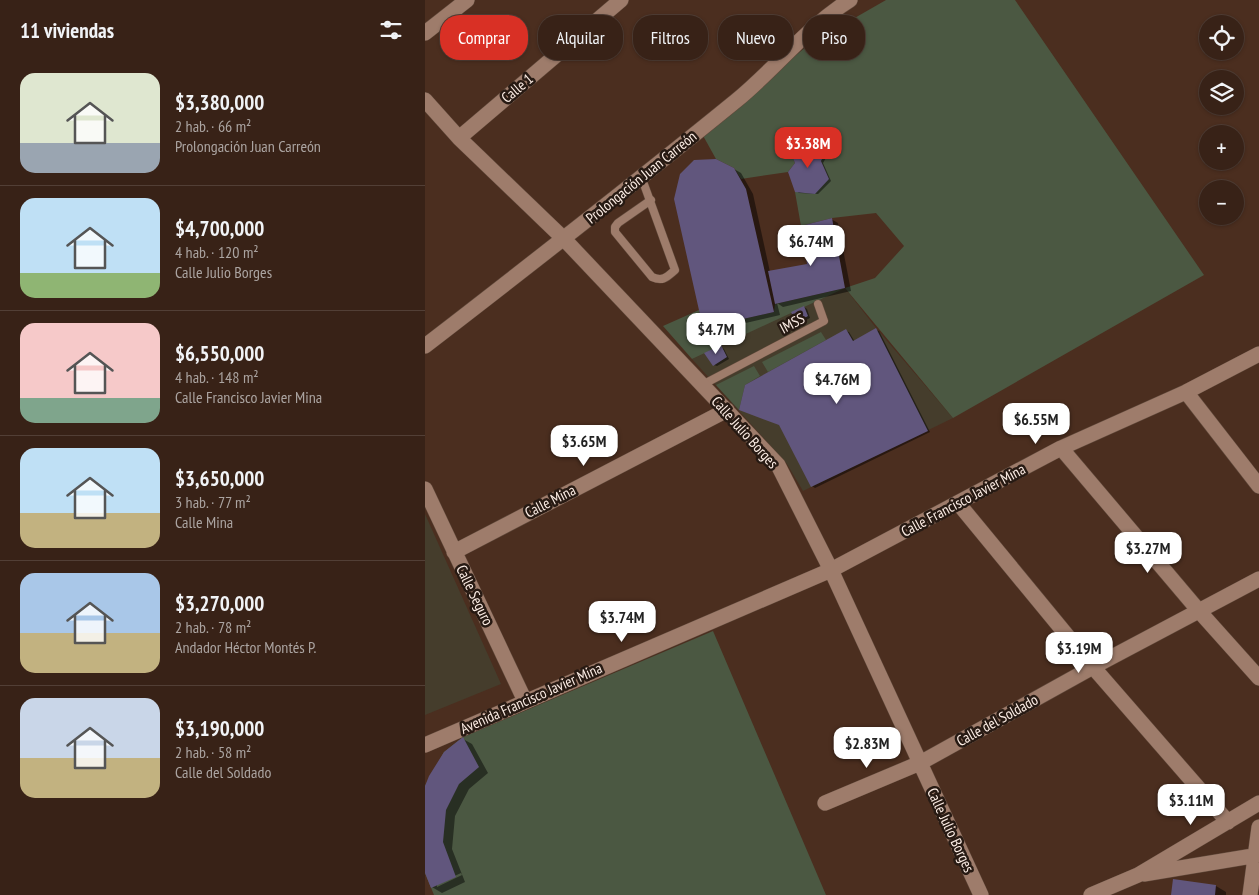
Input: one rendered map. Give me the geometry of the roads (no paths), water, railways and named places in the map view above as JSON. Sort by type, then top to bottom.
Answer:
[{"type":"street","points":[[426,29],[467,0]]},
{"type":"street","name":"Calle 1","points":[[459,138],[621,0]]},
{"type":"street","name":"Prolongación Juan Carreón","points":[[425,346],[564,239],[739,98],[831,12],[850,0]]},
{"type":"street","name":"Calle Julio Borges","points":[[425,100],[459,138],[564,239],[778,465],[831,570],[981,895]]},
{"type":"street","name":"Calle Francisco Javier Mina","points":[[831,570],[1061,448],[1186,392],[1259,354]]},
{"type":"street","points":[[1186,392],[1259,486]]},
{"type":"street","name":"Calle Mina","points":[[454,552],[727,410]]},
{"type":"street","points":[[1061,448],[1199,611],[1259,678]]},
{"type":"street","name":"Calle Seguro","points":[[425,489],[525,701]]},
{"type":"street","points":[[957,503],[1093,667],[1228,822]]},
{"type":"street","name":"Avenida Francisco Javier Mina","points":[[425,745],[831,570]]},
{"type":"street","name":"Calle del Soldado","points":[[825,803],[921,763],[1093,667],[1259,579]]},
{"type":"street","points":[[1091,895],[1138,875],[1259,803]]},
{"type":"street","points":[[1250,895],[1258,856],[1259,827]]},
{"type":"street","points":[[1138,875],[1258,856]]},
{"type":"lane","points":[[641,176],[651,200],[675,270],[665,279],[659,280],[652,277],[615,232],[615,227],[618,223],[651,200]]},
{"type":"lane","name":"IMSS","points":[[702,385],[824,321],[817,304]]}]
